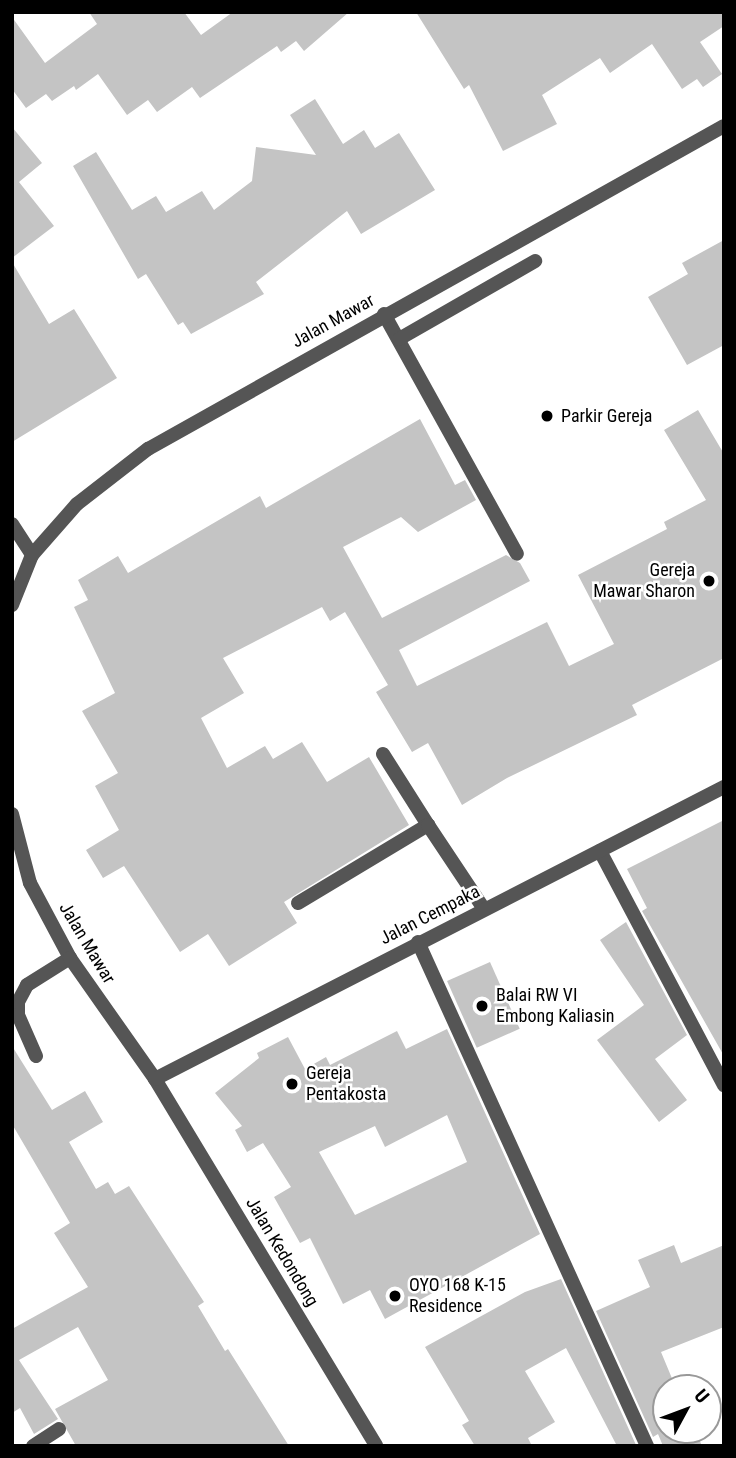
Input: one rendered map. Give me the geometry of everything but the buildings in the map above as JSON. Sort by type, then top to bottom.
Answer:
[{"type":"street","name":"Jalan Mawar","points":[[12,606],[32,555],[77,504],[148,449],[384,314],[724,126]]},
{"type":"street","points":[[399,339],[536,261]]},
{"type":"street","points":[[384,314],[517,554]]},
{"type":"street","points":[[12,524],[32,555]]},
{"type":"street","points":[[383,754],[484,909]]},
{"type":"street","name":"Jalan Cempaka","points":[[155,1079],[418,942],[724,788]]},
{"type":"street","name":"Jalan Mawar","points":[[13,823],[30,883],[70,958],[155,1079]]},
{"type":"street","points":[[298,903],[428,825]]},
{"type":"street","points":[[600,851],[724,1085]]},
{"type":"street","points":[[418,942],[647,1446]]},
{"type":"street","points":[[36,1056],[18,1015],[18,1002],[27,985],[70,958]]},
{"type":"street","name":"Jalan Kedondong","points":[[155,1079],[376,1446]]},
{"type":"street","points":[[33,1446],[59,1429]]},
{"type":"place","name":"Parkir Gereja","points":[[547,416]]},
{"type":"place","name":"Gereja Mawar Sharon","points":[[709,581]]},
{"type":"place","name":"Balai RW VI Embong Kaliasin","points":[[482,1006]]},
{"type":"place","name":"Gereja Pentakosta","points":[[292,1084]]},
{"type":"place","name":"OYO 168 K-15 Residence","points":[[395,1296]]}]
